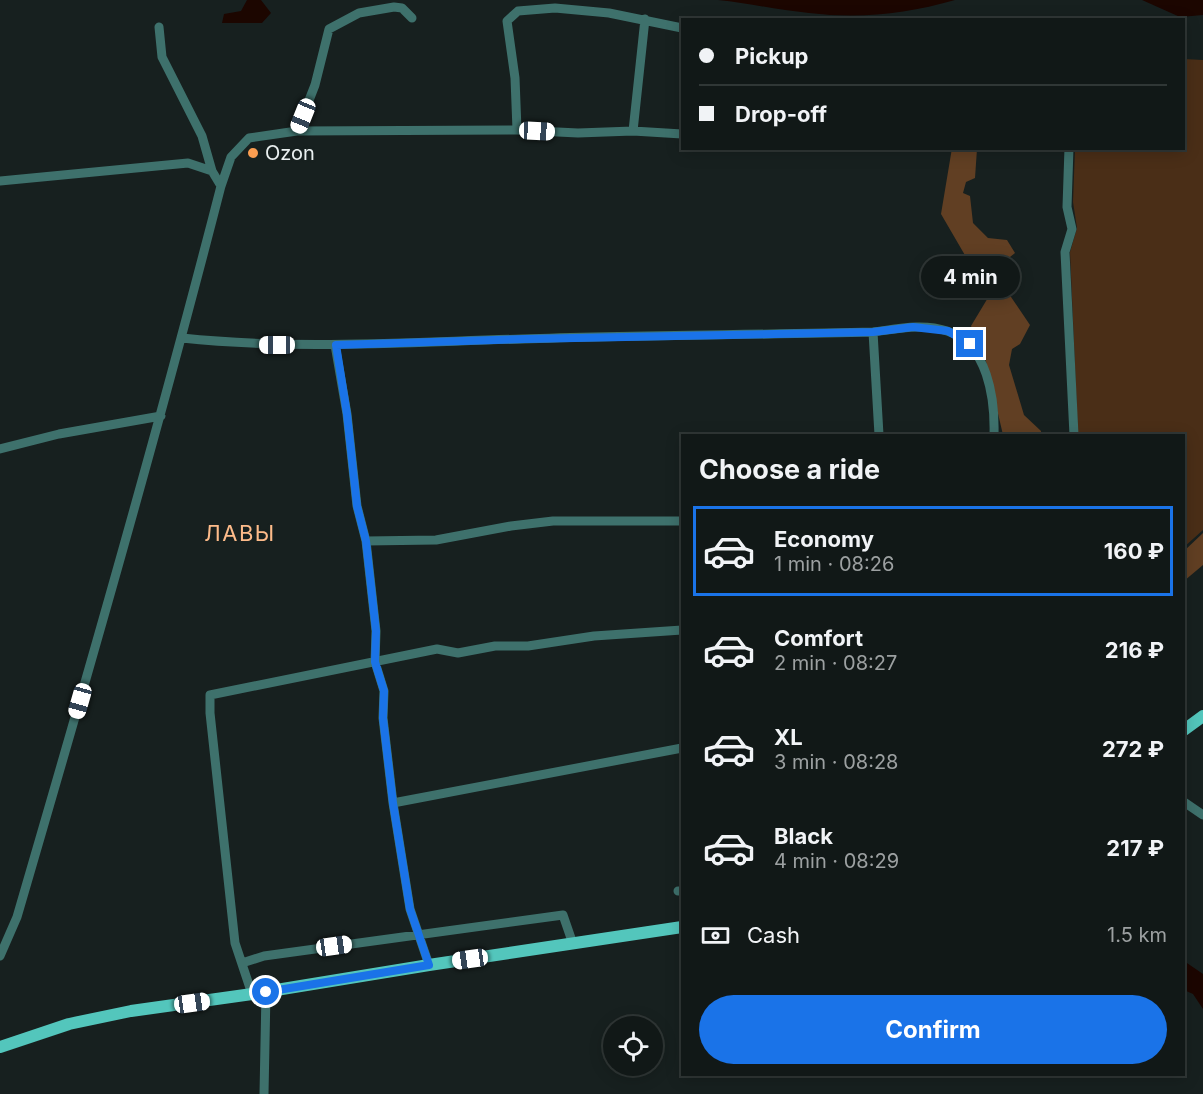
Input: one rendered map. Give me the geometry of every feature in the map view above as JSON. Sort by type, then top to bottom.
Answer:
[{"type":"main road","points":[[1185,729],[1203,716]]},
{"type":"main road","points":[[0,1047],[69,1024],[130,1011],[681,927]]},
{"type":"street","points":[[297,131],[315,85],[329,29],[359,13],[394,7],[402,8],[412,18]]},
{"type":"street","points":[[517,130],[515,78],[507,21],[518,11],[555,8],[645,19],[681,28]]},
{"type":"street","points":[[633,131],[645,19]]},
{"type":"street","points":[[159,27],[162,57],[202,136],[212,171],[221,186]]},
{"type":"street","points":[[0,956],[17,917],[182,338],[221,186],[231,157],[249,138],[297,131],[517,130],[681,134]]},
{"type":"street","points":[[1069,150],[1067,207],[1072,229],[1065,252],[1074,434]]},
{"type":"street","points":[[0,182],[188,163],[212,171]]},
{"type":"street","points":[[182,338],[238,344],[336,345],[873,332],[913,327],[948,331],[970,344],[986,373],[995,412],[994,434]]},
{"type":"street","points":[[873,332],[879,434]]},
{"type":"street","points":[[336,345],[347,414],[357,506],[366,541],[376,631],[375,662],[384,691],[383,718],[393,803],[410,909],[429,965]]},
{"type":"street","points":[[1,446],[160,416]]},
{"type":"street","points":[[366,541],[436,540],[553,521],[681,521]]},
{"type":"street","points":[[252,994],[235,943],[210,713],[210,695],[437,649],[458,653],[495,646],[528,646],[594,636],[681,630]]},
{"type":"street","points":[[393,803],[681,748]]},
{"type":"street","points":[[1185,803],[1203,815]]},
{"type":"street","points":[[242,963],[264,956],[563,915],[573,944]]},
{"type":"street","points":[[264,1094],[266,992]]},
{"type":"shaded area","points":[[247,0],[261,0],[271,13],[262,23],[222,23],[224,14],[241,11]]},
{"type":"shaded area","points":[[718,0],[955,0],[901,12],[828,15]]},
{"type":"shaded area","points":[[1142,0],[1203,0],[1203,15],[1180,17]]},
{"type":"shaded area","points":[[1185,59],[1203,60],[1203,530],[1185,546],[1185,434],[1078,434],[1070,252],[1077,228],[1073,202],[1075,150],[1185,150]]},
{"type":"shaded area","points":[[952,150],[977,150],[975,178],[966,182],[963,193],[970,196],[973,223],[988,238],[1007,240],[1015,253],[980,281],[941,214]]},
{"type":"shaded area","points":[[1009,294],[1030,325],[1020,344],[1012,349],[1009,365],[1024,415],[1041,431],[1041,434],[1003,434],[984,353],[971,326],[989,296]]},
{"type":"shaded area","points":[[1203,533],[1203,565],[1185,580],[1185,550]]},
{"type":"shaded area","points":[[1185,962],[1203,974],[1203,1009],[1193,994],[1185,990]]},
{"type":"place","name":"Ozon","points":[[253,153]]},
{"type":"district","name":"ЛАВЫ","points":[[240,533]]},
{"type":"route","points":[[266,992],[429,965],[410,909],[393,803],[383,718],[384,691],[375,662],[376,631],[366,541],[357,506],[347,414],[336,345],[873,332],[913,327],[948,331],[970,344]]}]
